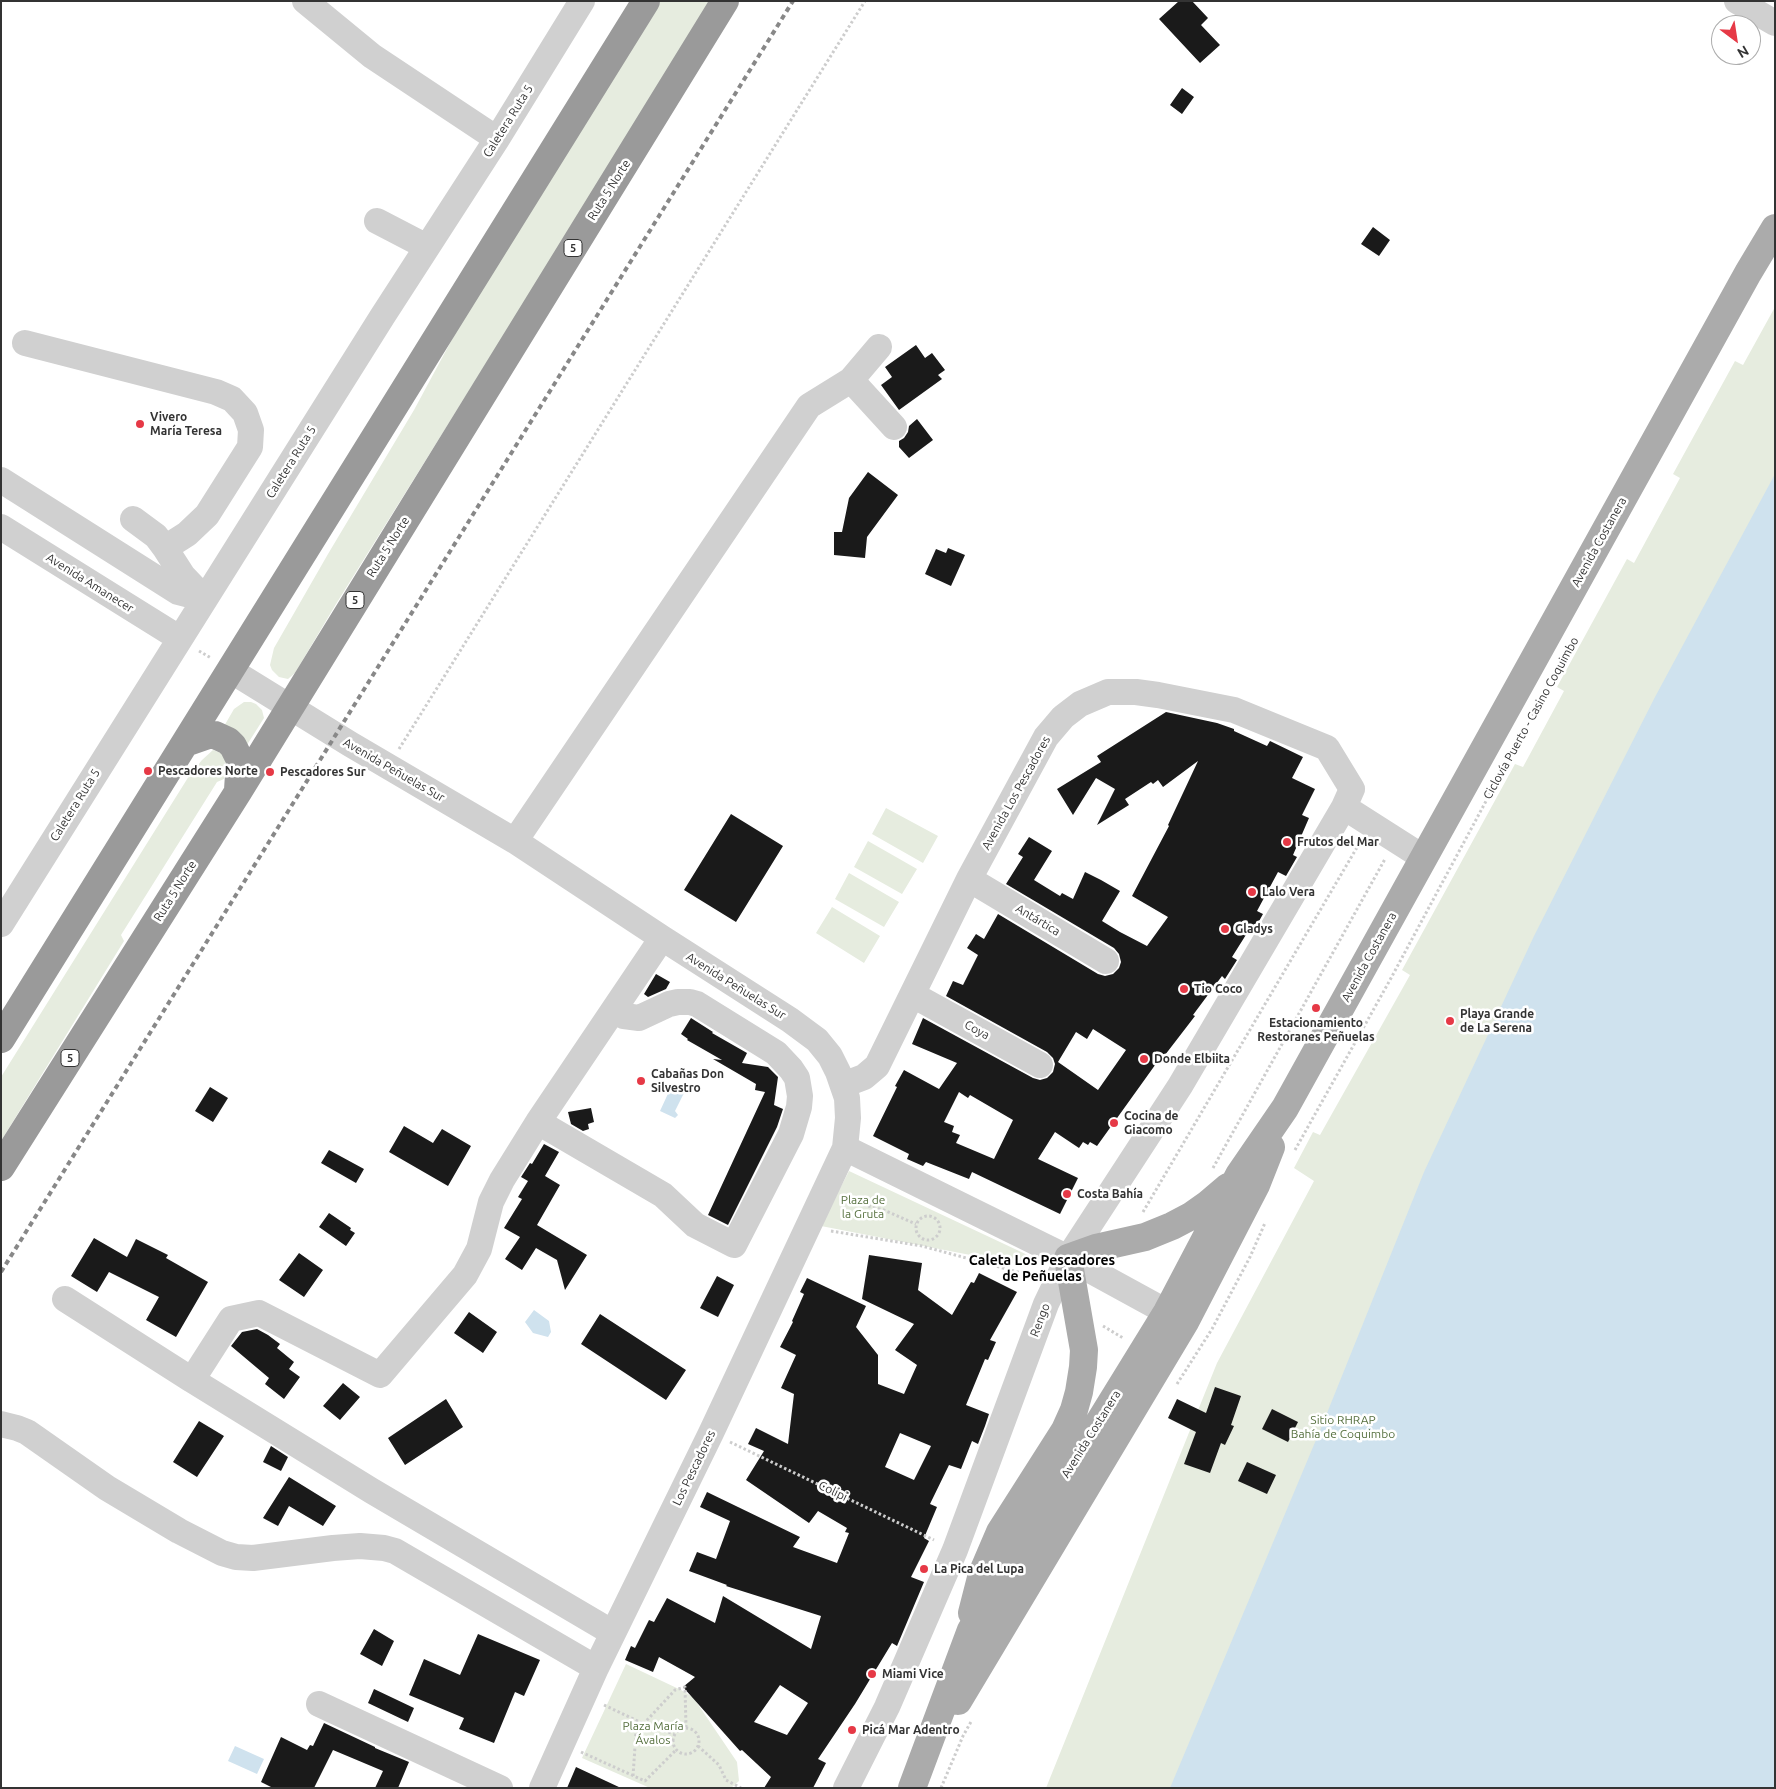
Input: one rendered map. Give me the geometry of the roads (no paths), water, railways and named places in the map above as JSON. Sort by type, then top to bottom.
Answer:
[{"type":"highway","points":[[1,1039],[646,1]]},
{"type":"highway","name":"Ruta 5 Norte","points":[[1,1167],[238,792],[725,1]]},
{"type":"highway","points":[[185,743],[201,737],[215,736],[228,741],[234,746],[240,760],[238,792]]},
{"type":"main road","name":"Avenida Costanera","points":[[915,1779],[971,1630],[1176,1317],[1239,1175],[1285,1108],[1748,273],[1775,228]]},
{"type":"main road","name":"Avenida Costanera","points":[[915,1779],[1176,1317],[1256,1185],[1285,1108]]},
{"type":"main road","points":[[971,1630],[976,1593],[994,1545],[1000,1532],[1065,1430],[1074,1410],[1079,1392],[1084,1350],[1068,1258],[1096,1248],[1154,1234],[1191,1216],[1225,1191],[1239,1175]]},
{"type":"street","points":[[306,1],[372,56],[497,139]]},
{"type":"street","points":[[1737,1],[1775,23]]},
{"type":"street","name":"Caletera Ruta 5","points":[[1,924],[179,638],[206,599],[497,139],[579,2]]},
{"type":"street","points":[[377,220],[427,247]]},
{"type":"street","points":[[26,343],[225,395],[239,405],[245,413],[251,430],[250,448],[207,515],[187,534],[165,548]]},
{"type":"street","points":[[515,841],[809,406],[851,380],[879,346]]},
{"type":"street","points":[[851,380],[894,427]]},
{"type":"street","points":[[1,480],[178,592],[206,599]]},
{"type":"street","points":[[133,519],[156,536],[183,576],[206,599]]},
{"type":"street","name":"Avenida Amanecer","points":[[1,527],[179,638]]},
{"type":"street","name":"Avenida Peñuelas Sur","points":[[230,670],[515,841],[808,1032],[830,1056],[843,1085],[847,1098],[848,1118],[845,1148]]},
{"type":"street","name":"Avenida Los Pescadores","points":[[843,1085],[864,1078],[877,1066],[969,879],[1046,737],[1063,717],[1080,704],[1108,692],[1136,692],[1234,710],[1327,748],[1352,789],[1344,806]]},
{"type":"street","points":[[1344,806],[1386,851],[1424,858]]},
{"type":"street","name":"Rengo","points":[[846,1788],[887,1707],[955,1550],[1046,1304],[1068,1258],[1180,1086],[1344,806]]},
{"type":"street","name":"Antártica","points":[[969,879],[1106,961]]},
{"type":"street","points":[[192,1380],[231,1319],[259,1313],[380,1375],[465,1275],[479,1249],[495,1191],[538,1122],[662,938]]},
{"type":"street","name":"Coya","points":[[913,995],[1040,1065]]},
{"type":"street","points":[[538,1122],[653,1189],[695,1225],[734,1245],[787,1146],[791,1134],[799,1107],[800,1096],[796,1078],[791,1068],[776,1053],[697,1004],[678,1002],[639,1018],[624,1016],[614,1010]]},
{"type":"street","points":[[845,1148],[1068,1258],[1176,1317]]},
{"type":"street","name":"Los Pescadores","points":[[542,1788],[596,1668],[711,1433],[845,1148]]},
{"type":"street","points":[[65,1299],[372,1491],[613,1633]]},
{"type":"street","points":[[1,1424],[26,1432],[107,1488],[222,1553],[236,1557],[254,1558],[360,1546],[395,1551],[596,1668]]},
{"type":"street","points":[[319,1704],[500,1788]]},
{"type":"water","points":[[1775,474],[1775,1788],[1170,1788],[1321,1428],[1424,1172],[1534,936],[1655,697]]},
{"type":"water","points":[[672,1085],[685,1091],[675,1111],[678,1115],[675,1118],[660,1111]]},
{"type":"water","points":[[534,1310],[549,1321],[551,1332],[548,1337],[533,1333],[525,1322]]},
{"type":"water","points":[[235,1746],[264,1759],[257,1774],[228,1761]]},
{"type":"railway","points":[[1,1272],[793,1]]},
{"type":"place","name":"Vivero María Teresa","points":[[140,424]]},
{"type":"place","name":"Pescadores Norte","points":[[148,771]]},
{"type":"place","name":"Pescadores Sur","points":[[270,772]]},
{"type":"place","name":"Frutos del Mar","points":[[1287,842]]},
{"type":"place","name":"Lalo Vera","points":[[1252,892]]},
{"type":"place","name":"Gladys","points":[[1225,929]]},
{"type":"place","name":"Tio Coco","points":[[1184,989]]},
{"type":"place","name":"Estacionamiento Restoranes Peñuelas","points":[[1316,1008]]},
{"type":"place","name":"Playa Grande de La Serena","points":[[1450,1021]]},
{"type":"place","name":"Donde Elbiita","points":[[1144,1059]]},
{"type":"place","name":"Cabañas Don Silvestro","points":[[641,1081]]},
{"type":"place","name":"Cocina de Giacomo","points":[[1114,1123]]},
{"type":"place","name":"Costa Bahía","points":[[1067,1194]]},
{"type":"place","name":"La Pica del Lupa","points":[[924,1569]]},
{"type":"place","name":"Miami Vice","points":[[872,1674]]},
{"type":"place","name":"Picá Mar Adentro","points":[[852,1730]]},
{"type":"district","name":"Caleta Los Pescadores de Peñuelas","points":[[1042,1268]]},
{"type":"park label","name":"Plaza de la Gruta","points":[[863,1207]]},
{"type":"park label","name":"Sitio RHRAP Bahía de Coquimbo","points":[[1343,1427]]},
{"type":"park label","name":"Plaza María Ávalos","points":[[653,1733]]}]
